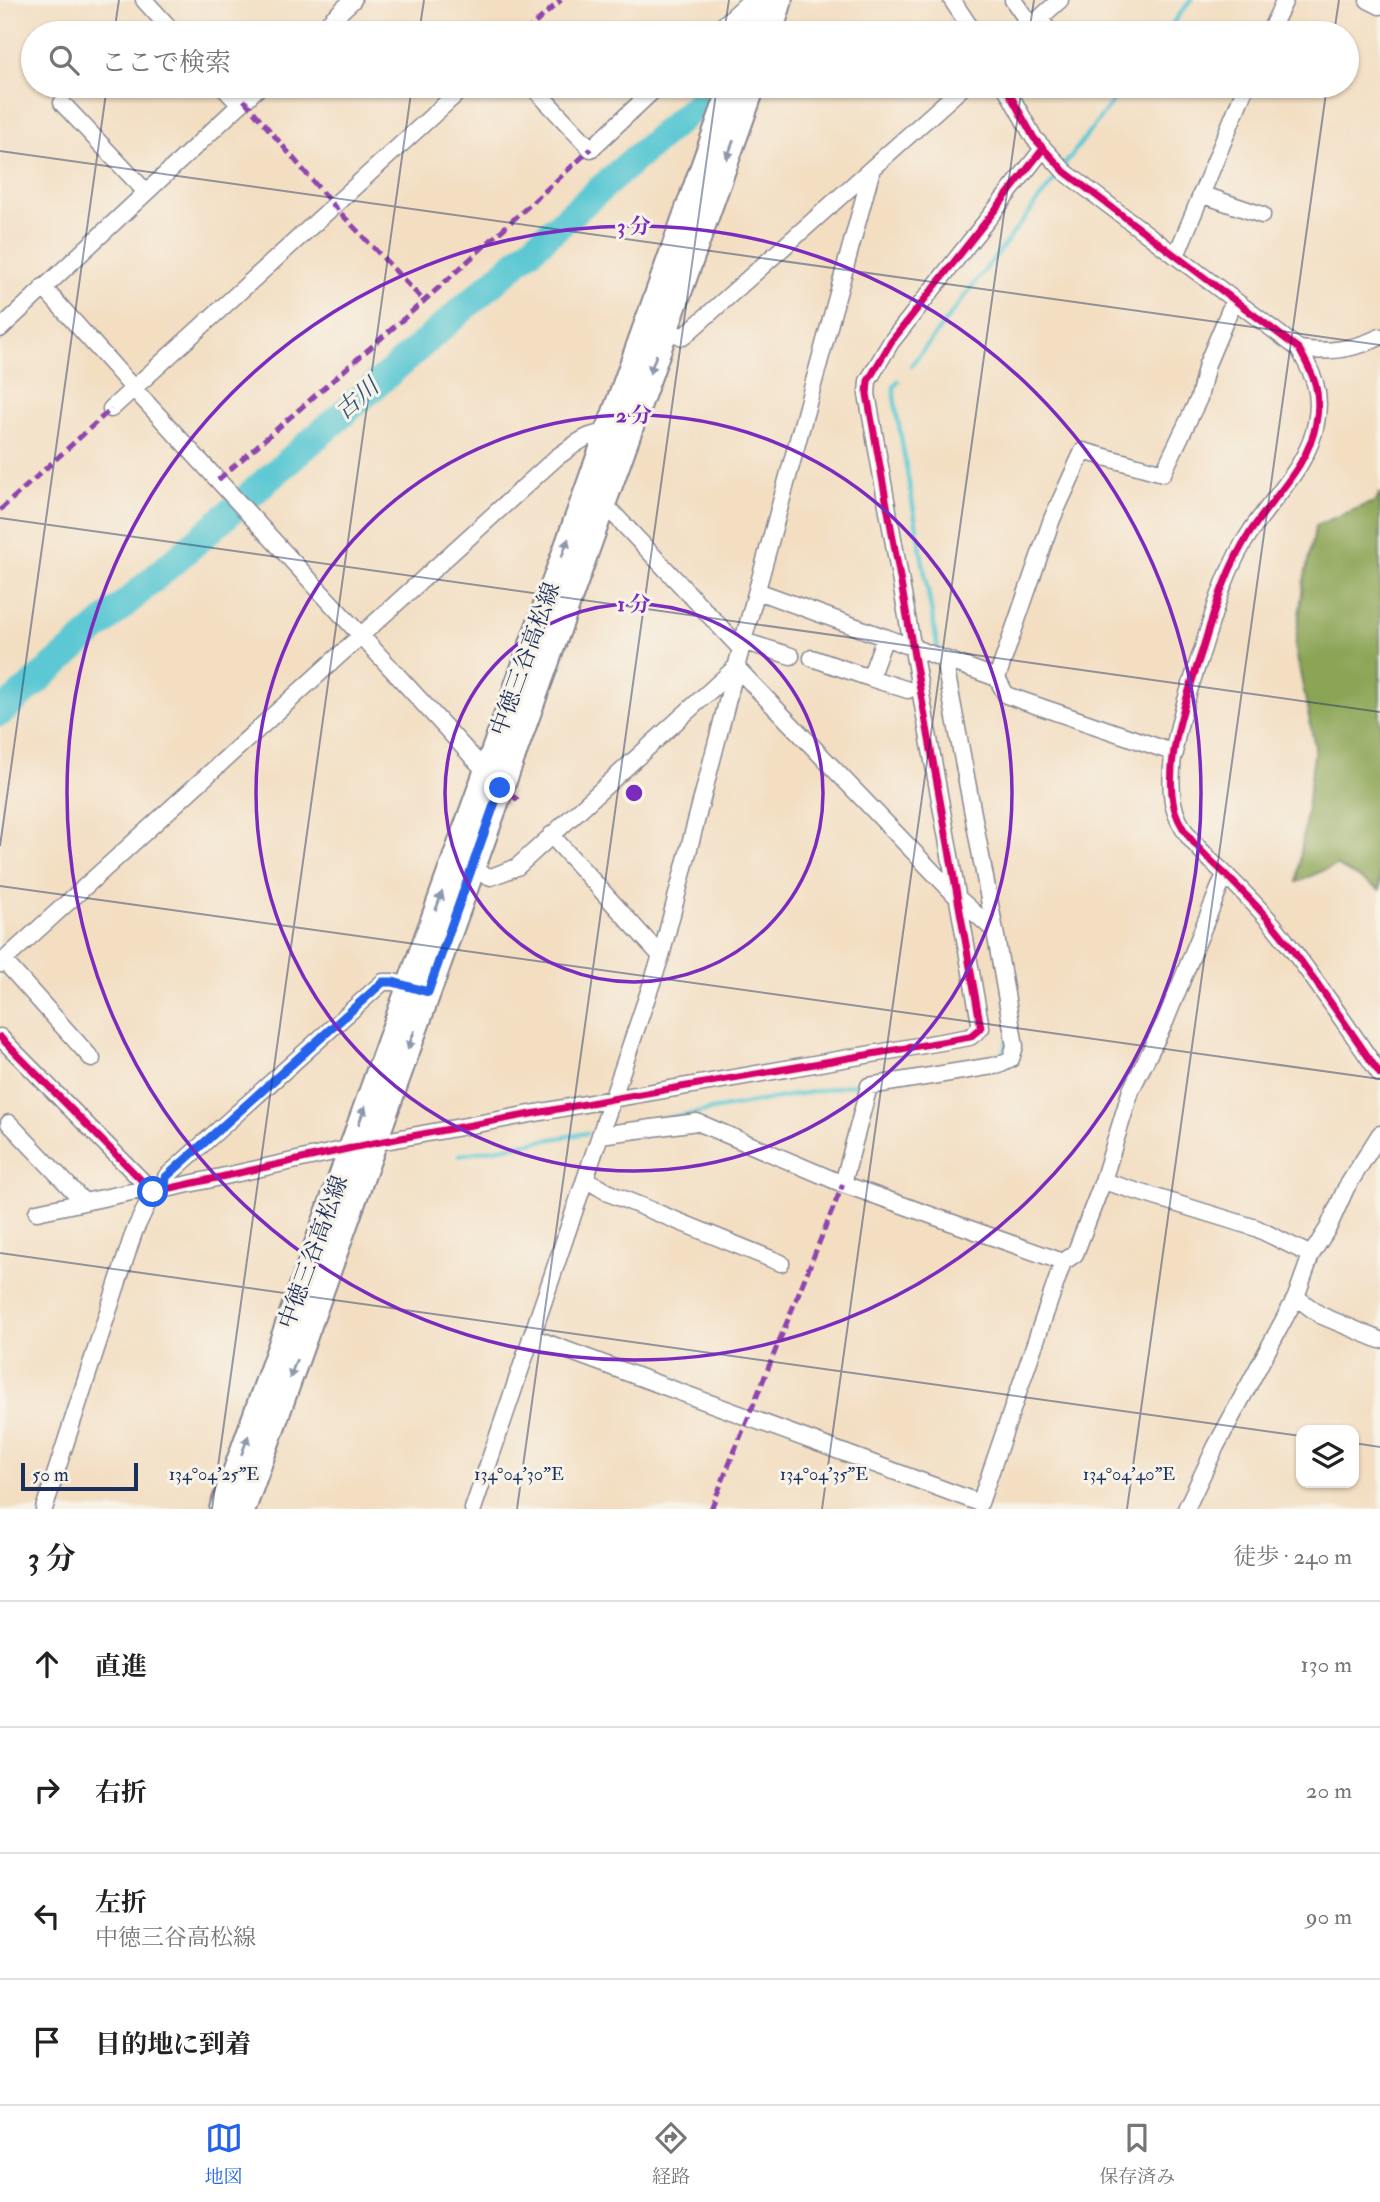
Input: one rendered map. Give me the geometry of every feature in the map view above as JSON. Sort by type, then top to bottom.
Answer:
[{"type":"main road","points":[[754,21],[760,0]]},
{"type":"main road","points":[[774,21],[780,0]]},
{"type":"main road","name":"中徳三谷高松線","points":[[656,326],[728,98]]},
{"type":"main road","name":"中徳三谷高松線","points":[[222,1509],[349,1150],[418,989],[656,326],[748,98]]},
{"type":"main road","name":"中徳三谷高松線","points":[[493,779],[601,507],[616,436]]},
{"type":"main road","name":"中徳三谷高松線","points":[[243,1509],[374,1143],[418,989]]},
{"type":"street","points":[[144,0],[163,21]]},
{"type":"street","points":[[330,21],[353,0]]},
{"type":"street","points":[[728,21],[751,0]]},
{"type":"street","points":[[952,0],[966,21]]},
{"type":"street","points":[[1013,0],[1028,21]]},
{"type":"street","points":[[1037,21],[1060,0]]},
{"type":"street","points":[[1274,21],[1284,0]]},
{"type":"street","points":[[1368,0],[1380,6]]},
{"type":"street","points":[[233,98],[240,105]]},
{"type":"street","points":[[0,329],[247,98]]},
{"type":"street","points":[[111,409],[453,98]]},
{"type":"street","points":[[543,98],[591,149],[645,98]]},
{"type":"street","points":[[656,326],[683,337],[951,98]]},
{"type":"street","points":[[1012,98],[1043,149],[1065,172],[1299,349],[1319,390],[1316,425],[1307,449],[1284,488],[1250,532],[1220,594],[1176,736],[1173,802],[1180,825],[1202,853],[1284,938],[1379,1069]]},
{"type":"street","points":[[1176,256],[1241,98]]},
{"type":"street","points":[[62,103],[146,192]]},
{"type":"street","points":[[37,1212],[156,1190],[374,1143],[970,1037],[981,1027],[867,394],[868,381],[891,342],[1043,149]]},
{"type":"street","points":[[473,1509],[661,956],[736,667],[872,169]]},
{"type":"street","points":[[1201,194],[1262,215]]},
{"type":"street","points":[[37,294],[134,389],[493,779]]},
{"type":"street","points":[[996,678],[1052,519],[1083,452],[1163,473],[1199,398],[1207,364],[1234,300]]},
{"type":"street","points":[[1299,349],[1322,352],[1341,350],[1366,344],[1380,337]]},
{"type":"street","points":[[92,1059],[2,962],[557,457],[589,435],[616,436]]},
{"type":"street","points":[[601,507],[612,512],[742,645],[791,656]]},
{"type":"street","points":[[757,592],[996,678],[1006,695],[1175,753]]},
{"type":"street","points":[[870,678],[884,638]]},
{"type":"street","points":[[813,658],[908,690]]},
{"type":"street","points":[[843,1184],[869,1086],[999,1065],[1011,1059],[1014,1046],[996,931],[944,659]]},
{"type":"street","points":[[462,867],[491,877],[517,867],[736,667]]},
{"type":"street","points":[[736,667],[958,898],[996,931]]},
{"type":"street","points":[[551,835],[661,956]]},
{"type":"street","points":[[531,1337],[980,1503],[1063,1262],[1074,1254],[1103,1181],[1131,1090],[1165,1022],[1225,874]]},
{"type":"street","points":[[44,1509],[134,1232],[156,1190],[166,1177],[383,982],[418,989]]},
{"type":"street","points":[[0,1037],[156,1190]]},
{"type":"street","points":[[600,1135],[697,1122],[843,1184],[1063,1262]]},
{"type":"street","points":[[9,1123],[84,1202]]},
{"type":"street","points":[[1186,1509],[1216,1446],[1296,1297],[1311,1255],[1328,1228],[1346,1188],[1380,1134]]},
{"type":"street","points":[[585,1179],[611,1194],[781,1263]]},
{"type":"street","points":[[1103,1181],[1256,1228],[1311,1255]]},
{"type":"street","points":[[1296,1297],[1320,1315],[1380,1340]]},
{"type":"green space","points":[[1380,492],[1380,890],[1336,865],[1297,882],[1315,747],[1295,647],[1303,585],[1316,525],[1376,501]]},
{"type":"waterway","points":[[1174,21],[1191,0]]},
{"type":"waterway","name":"古川","points":[[0,713],[704,98]]},
{"type":"waterway","points":[[1065,164],[1115,98]]},
{"type":"waterway","points":[[911,366],[1058,175]]},
{"type":"waterway","points":[[898,381],[894,387],[894,397],[938,649]]},
{"type":"waterway","points":[[993,1059],[1003,1051],[1007,1039]]},
{"type":"waterway","points":[[656,1120],[867,1082]]},
{"type":"waterway","points":[[459,1155],[587,1133]]},
{"type":"marked path","points":[[537,21],[561,0]]},
{"type":"marked path","points":[[244,100],[333,205],[424,301]]},
{"type":"marked path","points":[[218,480],[424,301],[591,149]]},
{"type":"marked path","points":[[0,510],[111,409]]},
{"type":"marked path","points":[[500,787],[518,800]]},
{"type":"marked path","points":[[711,1509],[843,1184]]},
{"type":"cycle path","points":[[1012,98],[1034,138],[1065,172],[1299,349],[1313,376],[1318,412],[1312,438],[1298,467],[1260,518],[1228,573],[1179,724],[1171,784],[1176,814],[1187,834],[1279,932],[1380,1074]]},
{"type":"cycle path","points":[[0,1037],[153,1192],[374,1143],[970,1037],[981,1028],[867,394],[868,381],[891,342],[1043,149]]},
{"type":"route","points":[[153,1192],[165,1189],[166,1177],[383,982],[393,982],[428,992],[500,788]]}]
